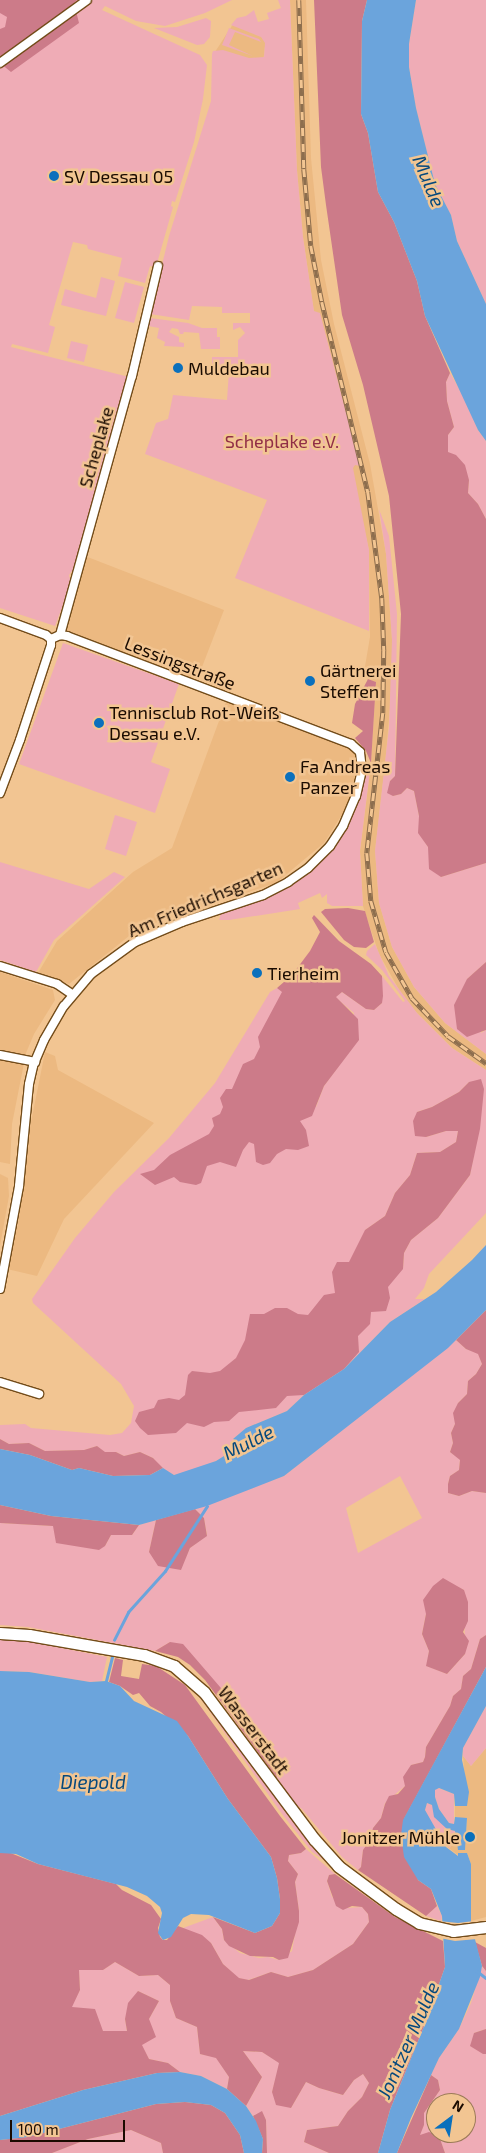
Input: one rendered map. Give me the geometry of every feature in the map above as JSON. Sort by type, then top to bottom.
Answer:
[{"type":"main road","name":"Wasserstadt","points":[[0,1633],[29,1635],[144,1655],[166,1662],[181,1671],[195,1682],[213,1703],[302,1824],[338,1866],[396,1910],[419,1923],[438,1929],[460,1931],[484,1928]]},
{"type":"street","points":[[0,63],[87,0]]},
{"type":"street","name":"Scheplake","points":[[60,635],[132,376],[158,266]]},
{"type":"street","points":[[0,618],[46,635],[51,639]]},
{"type":"street","points":[[51,639],[60,635]]},
{"type":"street","name":"Lessingstraße","points":[[60,635],[351,744]]},
{"type":"street","points":[[0,793],[20,740],[51,645],[51,639]]},
{"type":"street","name":"Am Friedrichsgarten","points":[[0,1289],[19,1186],[28,1093],[35,1062],[50,1029],[72,994],[100,967],[146,936],[263,895],[288,882],[312,864],[340,831],[356,796],[362,762],[359,750],[351,744]]},
{"type":"street","points":[[0,966],[57,984],[72,994]]},
{"type":"street","points":[[0,1055],[35,1062]]},
{"type":"street","points":[[0,1382],[39,1394]]},
{"type":"shaded area","points":[[0,0],[77,0],[74,3],[79,23],[11,72],[0,63],[0,29],[5,27],[7,17],[0,13]]},
{"type":"shaded area","points":[[290,0],[306,0],[311,158],[321,260],[334,324],[370,464],[386,554],[392,640],[392,684],[375,851],[379,903],[392,947],[414,987],[445,1023],[486,1054],[486,1070],[452,1048],[402,995],[379,954],[363,906],[360,851],[371,763],[376,682],[363,678],[370,637],[369,550],[314,312],[303,237],[297,170]]},
{"type":"shaded area","points":[[314,0],[367,0],[362,21],[361,114],[368,133],[378,192],[394,222],[417,281],[425,316],[450,373],[446,382],[447,401],[454,427],[448,435],[448,452],[456,455],[465,465],[469,480],[468,493],[478,504],[486,519],[486,863],[441,877],[429,869],[428,847],[418,833],[419,816],[414,791],[407,788],[401,794],[393,796],[387,793],[390,781],[395,776],[401,614],[389,496],[363,385],[342,315],[326,205],[321,167]]},
{"type":"shaded area","points":[[235,21],[258,23],[266,39],[263,62],[213,55]]},
{"type":"shaded area","points":[[85,556],[224,610],[197,680],[65,630]]},
{"type":"shaded area","points":[[368,679],[376,682],[371,763],[366,751],[355,738],[363,731],[352,723],[355,704]]},
{"type":"shaded area","points":[[226,702],[352,749],[358,759],[350,802],[324,843],[276,883],[152,924],[129,936],[69,984],[38,973],[57,941],[133,872],[172,848]]},
{"type":"shaded area","points":[[348,908],[365,911],[374,942],[366,948],[354,947],[344,940],[321,912],[325,909]]},
{"type":"shaded area","points":[[314,915],[339,941],[371,964],[382,976],[383,996],[382,1003],[374,1010],[366,1009],[342,992],[336,997],[358,1019],[359,1040],[324,1086],[312,1116],[300,1121],[306,1130],[309,1146],[298,1150],[286,1149],[277,1154],[270,1163],[263,1165],[256,1162],[254,1144],[249,1142],[243,1150],[236,1167],[220,1162],[207,1166],[201,1183],[196,1185],[180,1182],[174,1177],[155,1185],[140,1174],[154,1170],[170,1155],[209,1134],[214,1126],[212,1118],[220,1114],[223,1107],[220,1098],[226,1089],[232,1089],[243,1064],[254,1059],[260,1047],[258,1037],[282,992],[277,988],[292,975],[310,951],[320,932],[312,918]]},
{"type":"shaded area","points":[[486,962],[486,1030],[467,1037],[457,1029],[454,1005],[467,979]]},
{"type":"shaded area","points":[[0,972],[53,990],[55,1000],[34,1034],[26,1053],[12,1124],[10,1164],[0,1162]]},
{"type":"shaded area","points":[[45,1052],[55,1056],[58,1070],[154,1123],[64,1219],[37,1276],[7,1269],[18,1224],[28,1137]]},
{"type":"shaded area","points":[[481,1079],[484,1089],[480,1129],[470,1175],[438,1218],[411,1240],[404,1253],[403,1269],[388,1287],[390,1298],[386,1311],[371,1312],[370,1324],[358,1336],[359,1352],[344,1369],[304,1395],[287,1396],[276,1408],[239,1412],[229,1421],[214,1422],[204,1427],[187,1423],[176,1433],[148,1435],[140,1428],[135,1421],[139,1412],[154,1408],[158,1400],[169,1398],[179,1400],[185,1395],[188,1375],[192,1371],[210,1373],[220,1371],[236,1358],[245,1340],[250,1314],[264,1314],[275,1308],[287,1308],[298,1314],[308,1315],[324,1295],[335,1293],[332,1272],[337,1262],[349,1262],[365,1230],[385,1216],[395,1193],[410,1175],[417,1153],[440,1152],[456,1142],[458,1131],[446,1131],[426,1137],[415,1136],[413,1121],[417,1112],[432,1107],[459,1092],[469,1082]]},
{"type":"shaded area","points":[[0,1174],[8,1178],[9,1196],[0,1246]]},
{"type":"shaded area","points":[[486,1310],[486,1493],[472,1491],[459,1496],[448,1493],[450,1476],[459,1470],[460,1460],[450,1452],[453,1443],[451,1433],[455,1424],[453,1413],[458,1403],[467,1394],[468,1381],[476,1374],[482,1364],[478,1354],[466,1349],[456,1340]]},
{"type":"shaded area","points":[[0,1439],[9,1444],[29,1443],[45,1451],[84,1450],[97,1446],[105,1452],[116,1452],[124,1456],[140,1452],[153,1458],[163,1468],[150,1475],[113,1476],[79,1468],[72,1470],[30,1455],[0,1449]]},
{"type":"shaded area","points":[[0,1505],[51,1516],[139,1525],[132,1535],[111,1535],[105,1546],[99,1550],[56,1543],[53,1526],[0,1523]]},
{"type":"shaded area","points":[[195,1509],[204,1518],[207,1536],[190,1548],[181,1570],[158,1566],[149,1552],[156,1520]]},
{"type":"shaded area","points":[[443,1578],[464,1590],[468,1602],[468,1621],[463,1632],[469,1641],[465,1654],[447,1674],[426,1666],[429,1651],[422,1634],[426,1614],[423,1600],[433,1586]]},
{"type":"shaded area","points":[[486,1635],[486,1667],[404,1819],[418,1880],[431,1889],[437,1906],[426,1916],[358,1870],[361,1867],[363,1850],[370,1840],[373,1828],[381,1818],[389,1796],[398,1794],[405,1786],[403,1777],[411,1765],[423,1762],[426,1747],[450,1706],[453,1696],[461,1689],[463,1676],[471,1669],[480,1639]]},
{"type":"shaded area","points":[[170,1642],[183,1644],[239,1709],[274,1761],[277,1778],[205,1680],[190,1665],[178,1657],[155,1651]]},
{"type":"shaded area","points":[[115,1658],[123,1660],[121,1676],[139,1679],[142,1664],[156,1666],[185,1685],[306,1849],[301,1853],[289,1855],[288,1861],[298,1874],[295,1882],[299,1922],[288,1958],[279,1960],[273,1957],[250,1956],[229,1946],[224,1940],[222,1929],[213,1917],[255,1933],[272,1926],[280,1913],[277,1878],[271,1857],[228,1799],[188,1736],[161,1712],[150,1706],[139,1693],[133,1695],[120,1686],[109,1682]]},
{"type":"shaded area","points":[[486,1748],[486,1917],[471,1921],[471,1864],[467,1853],[459,1853],[459,1856],[445,1845],[450,1848],[452,1843],[457,1842],[458,1849],[465,1850],[467,1819],[455,1817],[455,1806],[467,1806],[463,1756],[471,1766]]},
{"type":"shaded area","points":[[8,1852],[38,1864],[116,1884],[122,1890],[151,1905],[161,1919],[158,1928],[160,1937],[163,1940],[167,1940],[178,1926],[202,1935],[211,1943],[223,1964],[239,1978],[249,1980],[271,1972],[288,1977],[313,1970],[353,1944],[369,1922],[368,1914],[362,1907],[352,1906],[343,1910],[336,1906],[327,1881],[329,1875],[335,1874],[395,1917],[443,1941],[445,1967],[425,2024],[390,2110],[378,2153],[329,2153],[304,2142],[307,2130],[338,2126],[348,2111],[362,2097],[369,2083],[363,2074],[354,2080],[343,2095],[306,2082],[291,2108],[276,2105],[272,2092],[279,2063],[262,2052],[243,2051],[262,2077],[246,2106],[227,2089],[229,2077],[216,2058],[200,2054],[197,2027],[176,2018],[170,2001],[170,1985],[158,1975],[139,1976],[115,1962],[103,1970],[79,1970],[80,1990],[72,2007],[95,2009],[103,2031],[127,2031],[125,2019],[128,2003],[138,1991],[159,2001],[149,2019],[156,2037],[142,2045],[149,2059],[168,2063],[180,2072],[157,2073],[83,2090],[0,2116],[0,1853]]},
{"type":"shaded area","points":[[475,1942],[486,1948],[486,1971],[482,1966]]},
{"type":"shaded area","points":[[486,2029],[486,2054],[483,2054],[470,2046],[474,2033]]},
{"type":"shaded area","points":[[431,2075],[438,2080],[440,2090],[438,2093],[426,2093],[424,2125],[420,2135],[426,2133],[426,2143],[441,2143],[445,2153],[397,2153]]},
{"type":"shaded area","points":[[185,2102],[211,2105],[225,2113],[240,2135],[244,2153],[163,2153],[161,2143],[131,2130],[88,2139],[52,2153],[0,2153],[0,2140],[28,2137],[156,2104]]},
{"type":"shaded area","points":[[262,2111],[266,2120],[267,2153],[262,2153],[263,2139],[253,2116]]},
{"type":"green space","points":[[0,0],[232,0],[205,13],[165,26],[136,21],[105,6],[102,10],[200,55],[207,65],[203,99],[194,142],[175,202],[172,201],[171,206],[173,207],[156,267],[150,266],[145,283],[118,276],[122,258],[88,249],[87,245],[73,242],[49,325],[55,327],[48,353],[12,344],[11,347],[129,377],[112,438],[109,438],[108,442],[110,445],[94,491],[97,492],[75,567],[69,575],[71,584],[55,626],[0,608]]},
{"type":"green space","name":"Scheplake e.V.","points":[[278,0],[290,0],[297,170],[303,237],[314,311],[320,313],[360,466],[355,465],[353,468],[369,550],[369,631],[235,578],[267,500],[145,454],[156,423],[168,419],[173,395],[227,400],[229,371],[218,371],[219,364],[212,364],[212,357],[238,357],[238,340],[245,333],[240,327],[233,330],[233,323],[250,323],[250,313],[222,313],[222,307],[192,306],[189,320],[150,314],[169,236],[211,101],[213,51],[223,50],[249,58],[264,57],[265,43],[261,37],[231,25],[237,18],[246,16],[254,10],[258,22],[269,19],[267,13],[281,8]]},
{"type":"green space","points":[[416,0],[486,0],[486,304],[457,241],[451,215],[435,184],[416,108],[409,67],[409,44]]},
{"type":"green space","points":[[206,18],[211,21],[210,37],[204,44],[197,45],[154,28],[177,27]]},
{"type":"green space","points":[[229,28],[259,39],[261,42],[235,32],[229,45],[253,56],[222,45]]},
{"type":"green space","points":[[101,277],[115,281],[106,316],[61,305],[65,289],[96,298]]},
{"type":"green space","points":[[125,282],[144,287],[134,323],[115,318]]},
{"type":"green space","points":[[150,318],[188,323],[202,328],[217,328],[217,337],[220,337],[220,349],[201,349],[199,333],[184,332],[180,334],[178,329],[172,328],[169,332],[179,337],[179,342],[184,343],[184,347],[164,346],[165,342],[157,338],[159,328],[148,326]]},
{"type":"green space","points":[[71,341],[88,345],[84,362],[67,358]]},
{"type":"green space","points":[[450,373],[465,399],[478,430],[486,441],[486,519],[478,504],[468,493],[469,480],[448,452],[448,435],[454,427],[447,401],[446,382]]},
{"type":"green space","points":[[379,509],[389,536],[397,614],[395,776],[390,781],[393,796],[401,794],[407,788],[414,791],[419,816],[419,833],[428,847],[441,877],[486,863],[486,962],[467,979],[481,1033],[486,1030],[486,1054],[445,1023],[414,987],[392,947],[379,903],[375,851],[389,727],[392,640],[386,554]]},
{"type":"green space","name":"Tennisclub Rot-Weiß Dessau e.V.","points":[[63,643],[179,684],[151,762],[170,769],[155,813],[19,764]]},
{"type":"green space","points":[[371,763],[360,851],[363,906],[332,906],[327,903],[327,894],[322,898],[320,893],[298,903],[300,909],[219,920],[221,913],[254,902],[289,885],[305,875],[331,851],[348,826]]},
{"type":"green space","points":[[115,815],[137,822],[126,856],[105,849]]},
{"type":"green space","points":[[0,862],[89,889],[114,872],[125,877],[54,940],[36,972],[0,960]]},
{"type":"green space","points":[[375,944],[389,976],[417,1013],[452,1048],[486,1070],[486,1213],[429,1274],[424,1288],[415,1299],[425,1299],[390,1322],[344,1369],[304,1395],[287,1411],[246,1428],[233,1439],[241,1443],[240,1446],[216,1461],[189,1472],[174,1475],[159,1466],[153,1458],[140,1452],[124,1456],[116,1452],[105,1453],[97,1446],[84,1450],[45,1451],[29,1443],[9,1444],[0,1439],[0,1425],[25,1424],[31,1428],[110,1435],[122,1433],[131,1423],[134,1406],[121,1384],[33,1303],[32,1299],[75,1238],[114,1192],[169,1138],[215,1083],[270,992],[277,988],[283,992],[316,1107],[324,1086],[338,1067],[354,1013],[335,997],[342,992],[366,1009],[374,1010],[382,1003],[382,976],[403,1002],[405,1001],[382,970],[366,955],[367,951]],"holes":[[[469,1082],[474,1154],[470,1175],[438,1218],[411,1240],[404,1253],[403,1269],[365,1230],[385,1216],[395,1193],[410,1175],[417,1153],[440,1152],[456,1142],[458,1131],[446,1131],[426,1137],[417,1112],[432,1107],[459,1092]]]},
{"type":"green space","points":[[456,1340],[466,1349],[478,1353],[482,1364],[476,1374],[468,1381],[467,1394],[458,1403],[455,1424],[451,1433],[453,1443],[450,1452],[460,1459],[459,1470],[450,1476],[448,1493],[459,1496],[472,1491],[486,1493],[486,1635],[480,1639],[471,1669],[463,1676],[461,1689],[453,1696],[450,1706],[426,1747],[423,1762],[411,1765],[405,1786],[385,1803],[381,1818],[373,1828],[370,1840],[363,1850],[361,1867],[358,1870],[342,1857],[302,1809],[293,1802],[277,1778],[274,1761],[265,1744],[170,1642],[155,1651],[28,1627],[0,1625],[0,1523],[53,1526],[105,1546],[111,1535],[132,1535],[139,1525],[156,1520],[149,1552],[180,1570],[190,1548],[207,1535],[204,1518],[195,1509],[284,1476]],"holes":[[[400,1476],[422,1518],[358,1553],[346,1508]],[[449,1583],[464,1590],[465,1654],[447,1674],[427,1666],[429,1651],[422,1634],[426,1614]]]},
{"type":"green space","points":[[0,1639],[31,1642],[107,1657],[102,1681],[90,1682],[30,1672],[0,1671]]},
{"type":"green space","points":[[198,1691],[267,1785],[327,1862],[312,1852],[282,1814],[196,1692]]},
{"type":"green space","points":[[486,1706],[486,1748],[471,1766],[463,1756],[463,1748]]},
{"type":"green space","points":[[438,1788],[454,1794],[454,1824],[449,1823],[439,1809],[435,1797],[435,1790]]},
{"type":"green space","points":[[427,1803],[432,1805],[447,1829],[455,1831],[457,1842],[452,1843],[450,1848],[445,1845],[433,1827],[425,1810]]},
{"type":"green space","points":[[306,1849],[335,1874],[329,1875],[327,1881],[332,1897],[347,1908],[362,1907],[368,1914],[369,1922],[353,1944],[313,1970],[288,1977],[271,1972],[248,1980],[238,1978],[223,1964],[211,1943],[183,1928],[213,1917],[222,1929],[224,1940],[240,1953],[259,1958],[268,1957],[279,1960],[292,1951],[299,1911],[295,1882],[298,1874],[288,1861],[289,1855],[301,1853]]},
{"type":"green space","points":[[437,1906],[442,1916],[441,1921],[426,1916]]},
{"type":"green space","points":[[115,1962],[139,1976],[158,1975],[170,1985],[170,2001],[176,2018],[197,2027],[200,2054],[216,2057],[229,2077],[227,2089],[201,2076],[180,2072],[168,2063],[149,2059],[141,2045],[149,2019],[159,2001],[138,1991],[125,2019],[127,2032],[103,2031],[71,2007],[80,1990],[79,1970],[103,1970]]},
{"type":"green space","points":[[482,1966],[486,1971],[486,2029],[474,2033],[483,2054],[486,2054],[486,2153],[445,2153],[441,2143],[476,2143],[476,2093],[438,2093],[440,2090],[438,2080],[431,2075],[439,2058],[459,2029],[471,2003]]},
{"type":"green space","points":[[243,2051],[262,2052],[280,2063],[272,2092],[291,2108],[306,2082],[343,2095],[354,2080],[363,2074],[369,2083],[362,2097],[348,2111],[338,2126],[307,2130],[304,2142],[329,2153],[267,2153],[266,2120],[262,2112],[253,2116],[246,2106],[262,2077]]},
{"type":"green space","points":[[426,2110],[426,2136],[419,2136],[424,2125],[424,2113]]},
{"type":"green space","points":[[131,2130],[161,2143],[163,2153],[52,2153],[88,2139]]},
{"type":"water","name":"Mulde","points":[[367,0],[416,0],[409,44],[409,67],[416,108],[435,184],[451,215],[457,241],[486,304],[486,441],[478,430],[425,316],[417,281],[394,222],[378,192],[368,133],[361,114],[362,21]]},
{"type":"water","name":"Mulde","points":[[486,1245],[486,1310],[448,1348],[284,1476],[207,1506],[139,1525],[51,1516],[0,1505],[0,1449],[30,1455],[72,1470],[79,1468],[113,1476],[150,1475],[163,1468],[174,1475],[216,1461],[240,1446],[241,1443],[233,1439],[246,1428],[287,1411],[304,1395],[344,1369],[390,1322],[436,1292]]},
{"type":"water","points":[[486,1667],[486,1706],[463,1748],[462,1760],[469,1792],[467,1806],[455,1806],[454,1794],[439,1788],[435,1790],[439,1809],[449,1823],[454,1824],[455,1817],[467,1818],[465,1850],[458,1850],[455,1831],[447,1829],[434,1817],[432,1805],[427,1803],[425,1810],[446,1847],[458,1856],[458,1853],[467,1853],[471,1864],[471,1924],[482,1966],[480,1977],[459,2029],[439,2058],[397,2153],[378,2153],[390,2110],[425,2024],[445,1967],[442,1916],[431,1889],[418,1880],[404,1857],[401,1835],[403,1820]]},
{"type":"water","name":"Diepold","points":[[0,1671],[29,1672],[90,1682],[106,1681],[120,1686],[134,1701],[177,1721],[228,1799],[271,1857],[280,1899],[280,1913],[272,1926],[255,1933],[209,1915],[191,1914],[183,1918],[171,1937],[163,1940],[158,1933],[162,1913],[160,1907],[147,1896],[127,1887],[38,1864],[16,1854],[0,1853]]},
{"type":"water","points":[[180,2072],[201,2076],[227,2089],[246,2106],[256,2121],[263,2139],[262,2153],[244,2153],[240,2135],[225,2113],[211,2105],[185,2102],[156,2104],[28,2137],[0,2140],[0,2116],[83,2090],[157,2073]]},
{"type":"pier","points":[[439,1921],[458,1923],[474,1921],[477,1939],[455,1941],[440,1938]]},
{"type":"waterway","points":[[114,1640],[128,1612],[165,1571],[207,1506]]},
{"type":"waterway","points":[[106,1681],[112,1657]]},
{"type":"waterway","points":[[477,1971],[486,1978]]},
{"type":"railway","points":[[299,0],[304,169],[311,246],[322,302],[368,492],[382,598],[384,650],[383,713],[367,853],[371,901],[386,952],[412,998],[448,1036],[486,1063]]},
{"type":"place","name":"SV Dessau 05","points":[[54,176]]},
{"type":"place","name":"Muldebau","points":[[178,368]]},
{"type":"place","name":"Gärtnerei Steffen","points":[[310,681]]},
{"type":"place","name":"Tennisclub Rot-Weiß Dessau e.V.","points":[[99,723]]},
{"type":"place","name":"Fa Andreas Panzer","points":[[290,777]]},
{"type":"place","name":"Tierheim","points":[[257,973]]},
{"type":"place","name":"Jonitzer Mühle","points":[[470,1837]]},
{"type":"water label","name":"Jonitzer Mulde","points":[[408,2040]]}]
